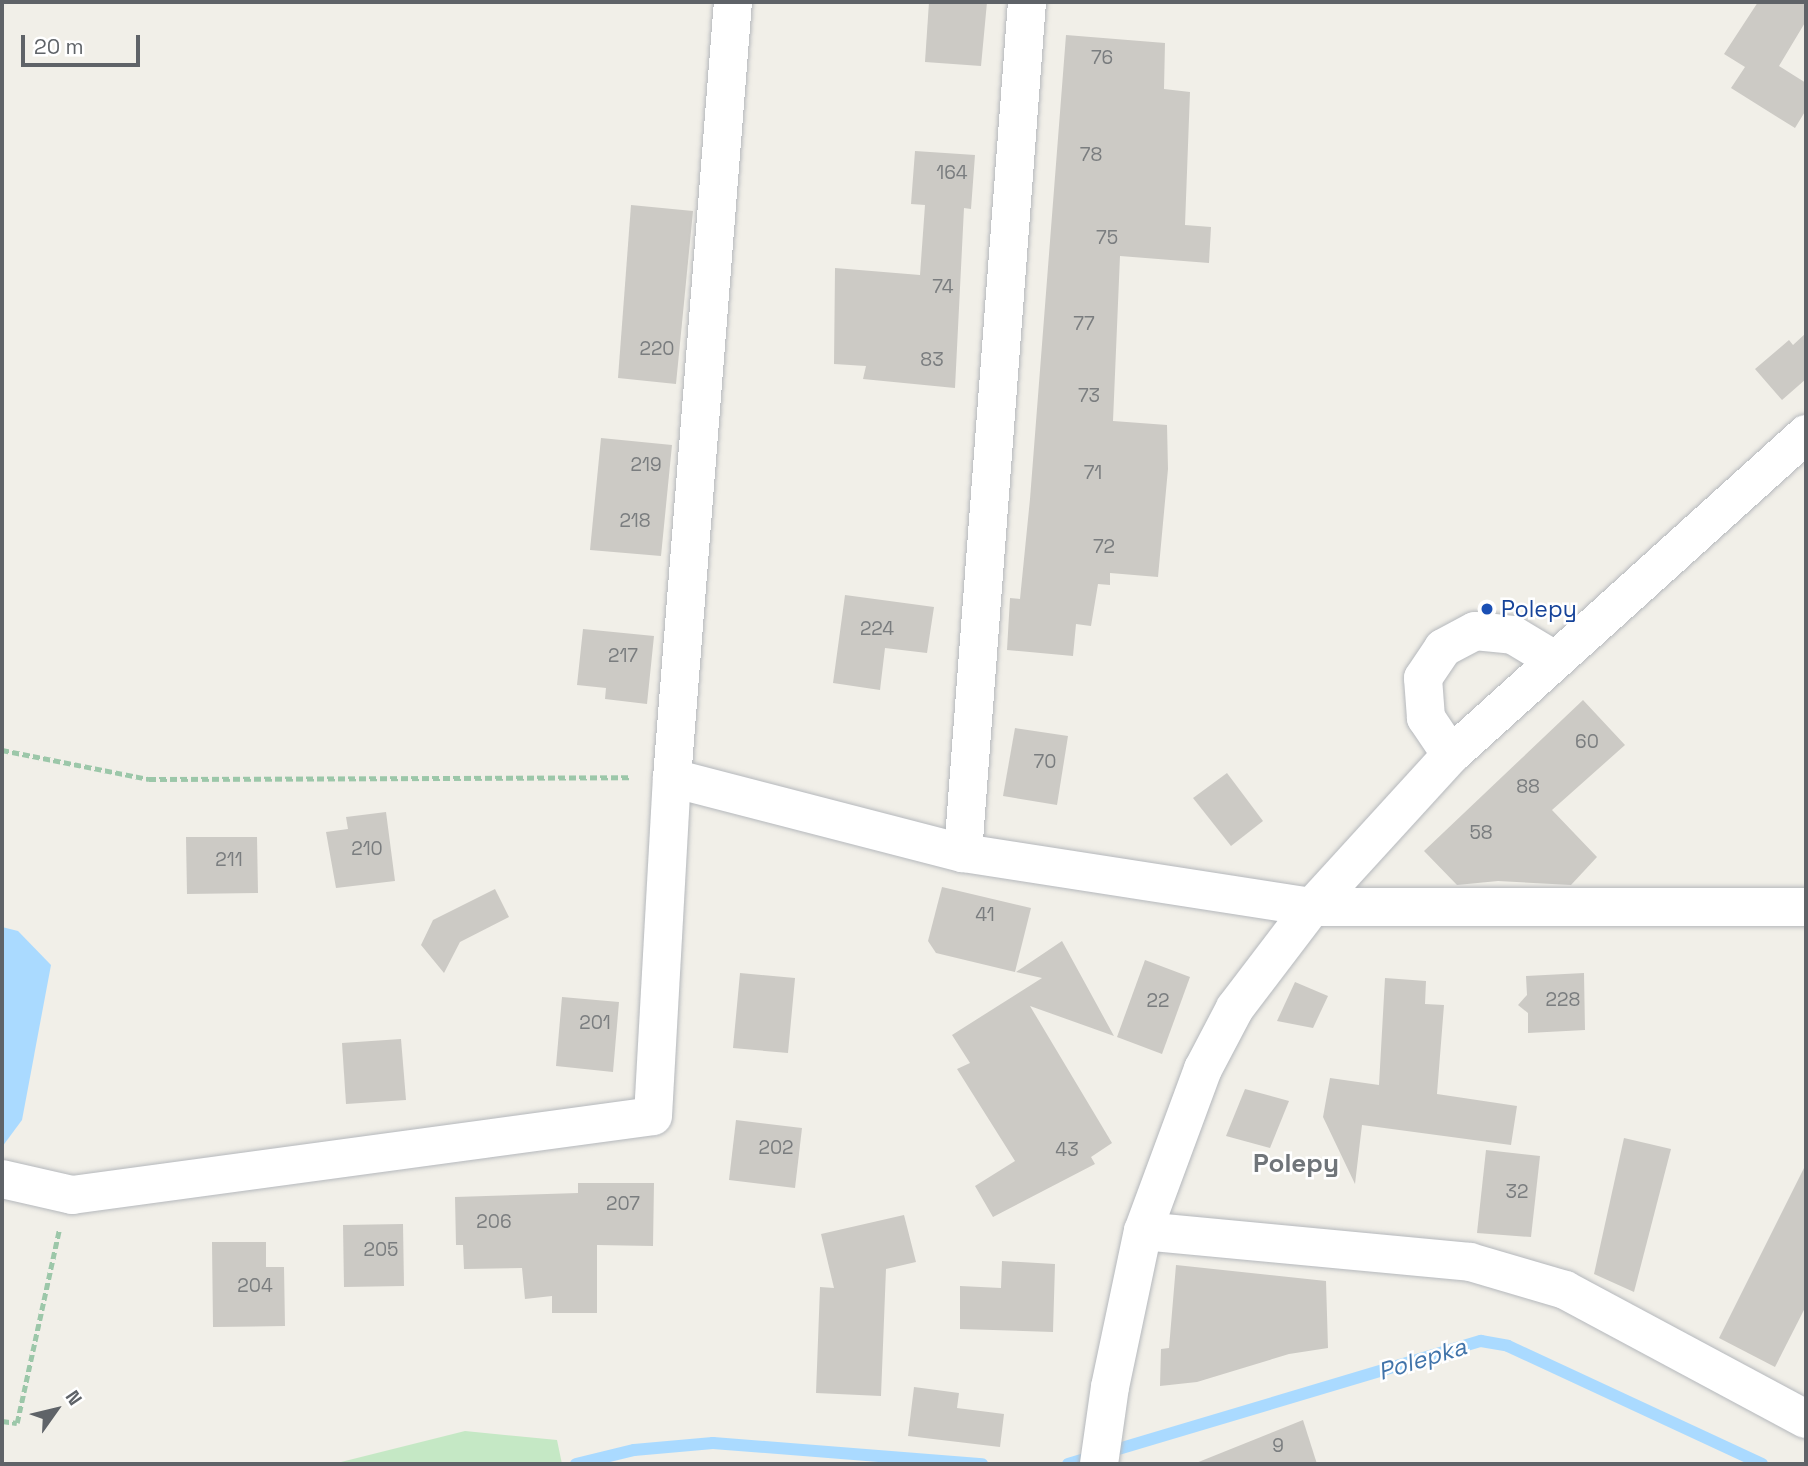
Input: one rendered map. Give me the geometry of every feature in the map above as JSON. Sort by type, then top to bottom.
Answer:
[{"type":"street","points":[[2,1179],[67,1193],[653,1116],[672,778],[733,2]]},
{"type":"street","points":[[963,853],[1027,2]]},
{"type":"street","points":[[1099,1464],[1110,1387],[1143,1231],[1217,1037],[1312,907],[1451,755],[1553,659],[1806,434]]},
{"type":"street","points":[[1451,755],[1426,718],[1423,678],[1443,648],[1475,631],[1513,635],[1553,659]]},
{"type":"street","points":[[672,778],[963,853],[1312,907],[1806,907]]},
{"type":"street","points":[[1143,1231],[1470,1262],[1565,1290],[1806,1419]]},
{"type":"path","points":[[2,750],[149,779],[672,778]]},
{"type":"path","points":[[2,1421],[17,1423],[67,1193]]},
{"type":"green space","points":[[465,1431],[557,1440],[562,1464],[333,1464]]},
{"type":"water","points":[[2,927],[18,931],[51,965],[22,1120],[2,1147]]},
{"type":"building","points":[[929,2],[987,2],[981,66],[925,62]]},
{"type":"building","points":[[1758,2],[1806,2],[1806,21],[1779,66],[1806,83],[1806,110],[1795,128],[1731,88],[1745,67],[1724,54]]},
{"type":"building","points":[[1066,35],[1165,43],[1164,89],[1190,92],[1185,225],[1211,227],[1209,263],[1120,256],[1113,421],[1167,425],[1168,469],[1158,577],[1110,573],[1110,585],[1098,584],[1091,626],[1076,624],[1073,656],[1007,650],[1010,598],[1020,599],[1030,499]]},
{"type":"building","points":[[915,151],[975,155],[971,209],[964,208],[955,388],[863,379],[866,366],[834,364],[835,268],[920,275],[925,205],[911,204]]},
{"type":"building","points":[[631,205],[693,211],[676,384],[618,378]]},
{"type":"building","points":[[1806,333],[1806,379],[1782,400],[1755,369],[1789,340],[1793,345]]},
{"type":"building","points":[[601,438],[672,445],[661,556],[590,550]]},
{"type":"building","points":[[845,595],[934,607],[927,653],[885,648],[880,690],[833,683]]},
{"type":"building","points":[[583,629],[654,636],[647,704],[605,699],[606,688],[577,685]]},
{"type":"building","points":[[1583,700],[1625,745],[1552,810],[1597,857],[1571,885],[1498,881],[1457,885],[1424,851]]},
{"type":"building","points":[[1015,728],[1068,736],[1057,805],[1003,796]]},
{"type":"building","points":[[1227,773],[1263,821],[1231,846],[1193,798]]},
{"type":"building","points":[[386,812],[395,881],[336,888],[326,832],[348,829],[346,817]]},
{"type":"building","points":[[186,837],[257,837],[258,893],[187,894]]},
{"type":"building","points":[[942,887],[1031,908],[1015,972],[936,953],[928,941]]},
{"type":"building","points":[[495,889],[509,917],[460,942],[444,973],[421,945],[433,920]]},
{"type":"building","points":[[1062,941],[1114,1036],[1030,1006],[1112,1143],[1091,1157],[1095,1164],[993,1217],[975,1186],[1015,1161],[957,1069],[970,1063],[952,1035],[1042,978],[1016,972]]},
{"type":"building","points":[[1145,960],[1190,977],[1162,1054],[1117,1037]]},
{"type":"building","points":[[740,973],[795,978],[788,1053],[733,1048]]},
{"type":"building","points":[[1584,973],[1585,1030],[1528,1033],[1528,1013],[1518,1005],[1527,995],[1526,976]]},
{"type":"building","points":[[1385,978],[1426,981],[1425,1004],[1444,1005],[1437,1094],[1517,1106],[1511,1145],[1362,1125],[1355,1184],[1323,1117],[1330,1078],[1379,1085]]},
{"type":"building","points":[[1295,982],[1328,996],[1313,1028],[1277,1021]]},
{"type":"building","points":[[562,997],[619,1002],[613,1072],[556,1066]]},
{"type":"building","points":[[401,1039],[406,1100],[346,1104],[342,1043]]},
{"type":"building","points":[[1245,1089],[1289,1101],[1270,1148],[1226,1136]]},
{"type":"building","points":[[736,1120],[802,1128],[795,1188],[729,1180]]},
{"type":"building","points":[[1624,1138],[1671,1149],[1634,1292],[1594,1274]]},
{"type":"building","points":[[1486,1150],[1540,1156],[1531,1237],[1477,1233]]},
{"type":"building","points":[[1806,1164],[1806,1306],[1775,1367],[1719,1338]]},
{"type":"building","points":[[578,1183],[654,1183],[653,1246],[597,1245],[597,1313],[552,1313],[552,1296],[525,1299],[522,1268],[464,1269],[463,1245],[456,1245],[455,1197],[578,1193]]},
{"type":"building","points":[[904,1215],[916,1262],[886,1269],[881,1396],[816,1393],[820,1287],[834,1288],[821,1234]]},
{"type":"building","points":[[403,1224],[404,1286],[344,1287],[343,1225]]},
{"type":"building","points":[[212,1242],[266,1242],[266,1267],[284,1267],[285,1326],[213,1327]]},
{"type":"building","points":[[1002,1261],[1055,1264],[1053,1332],[960,1329],[960,1286],[1001,1288]]},
{"type":"building","points":[[1176,1265],[1326,1281],[1328,1348],[1289,1354],[1197,1382],[1160,1386],[1161,1349],[1169,1348]]},
{"type":"building","points":[[914,1387],[959,1393],[957,1408],[1004,1414],[1000,1447],[908,1436]]},
{"type":"building","points":[[1303,1420],[1317,1464],[1196,1464],[1196,1463]]},
{"type":"waterway","name":"Polepka","points":[[1068,1464],[1481,1341],[1508,1346],[1762,1464]]},
{"type":"waterway","name":"Polepka","points":[[576,1464],[634,1450],[713,1443],[982,1464]]},
{"type":"place","name":"Polepy","points":[[1487,609]]},
{"type":"district","name":"Polepy","points":[[1296,1164]]}]
